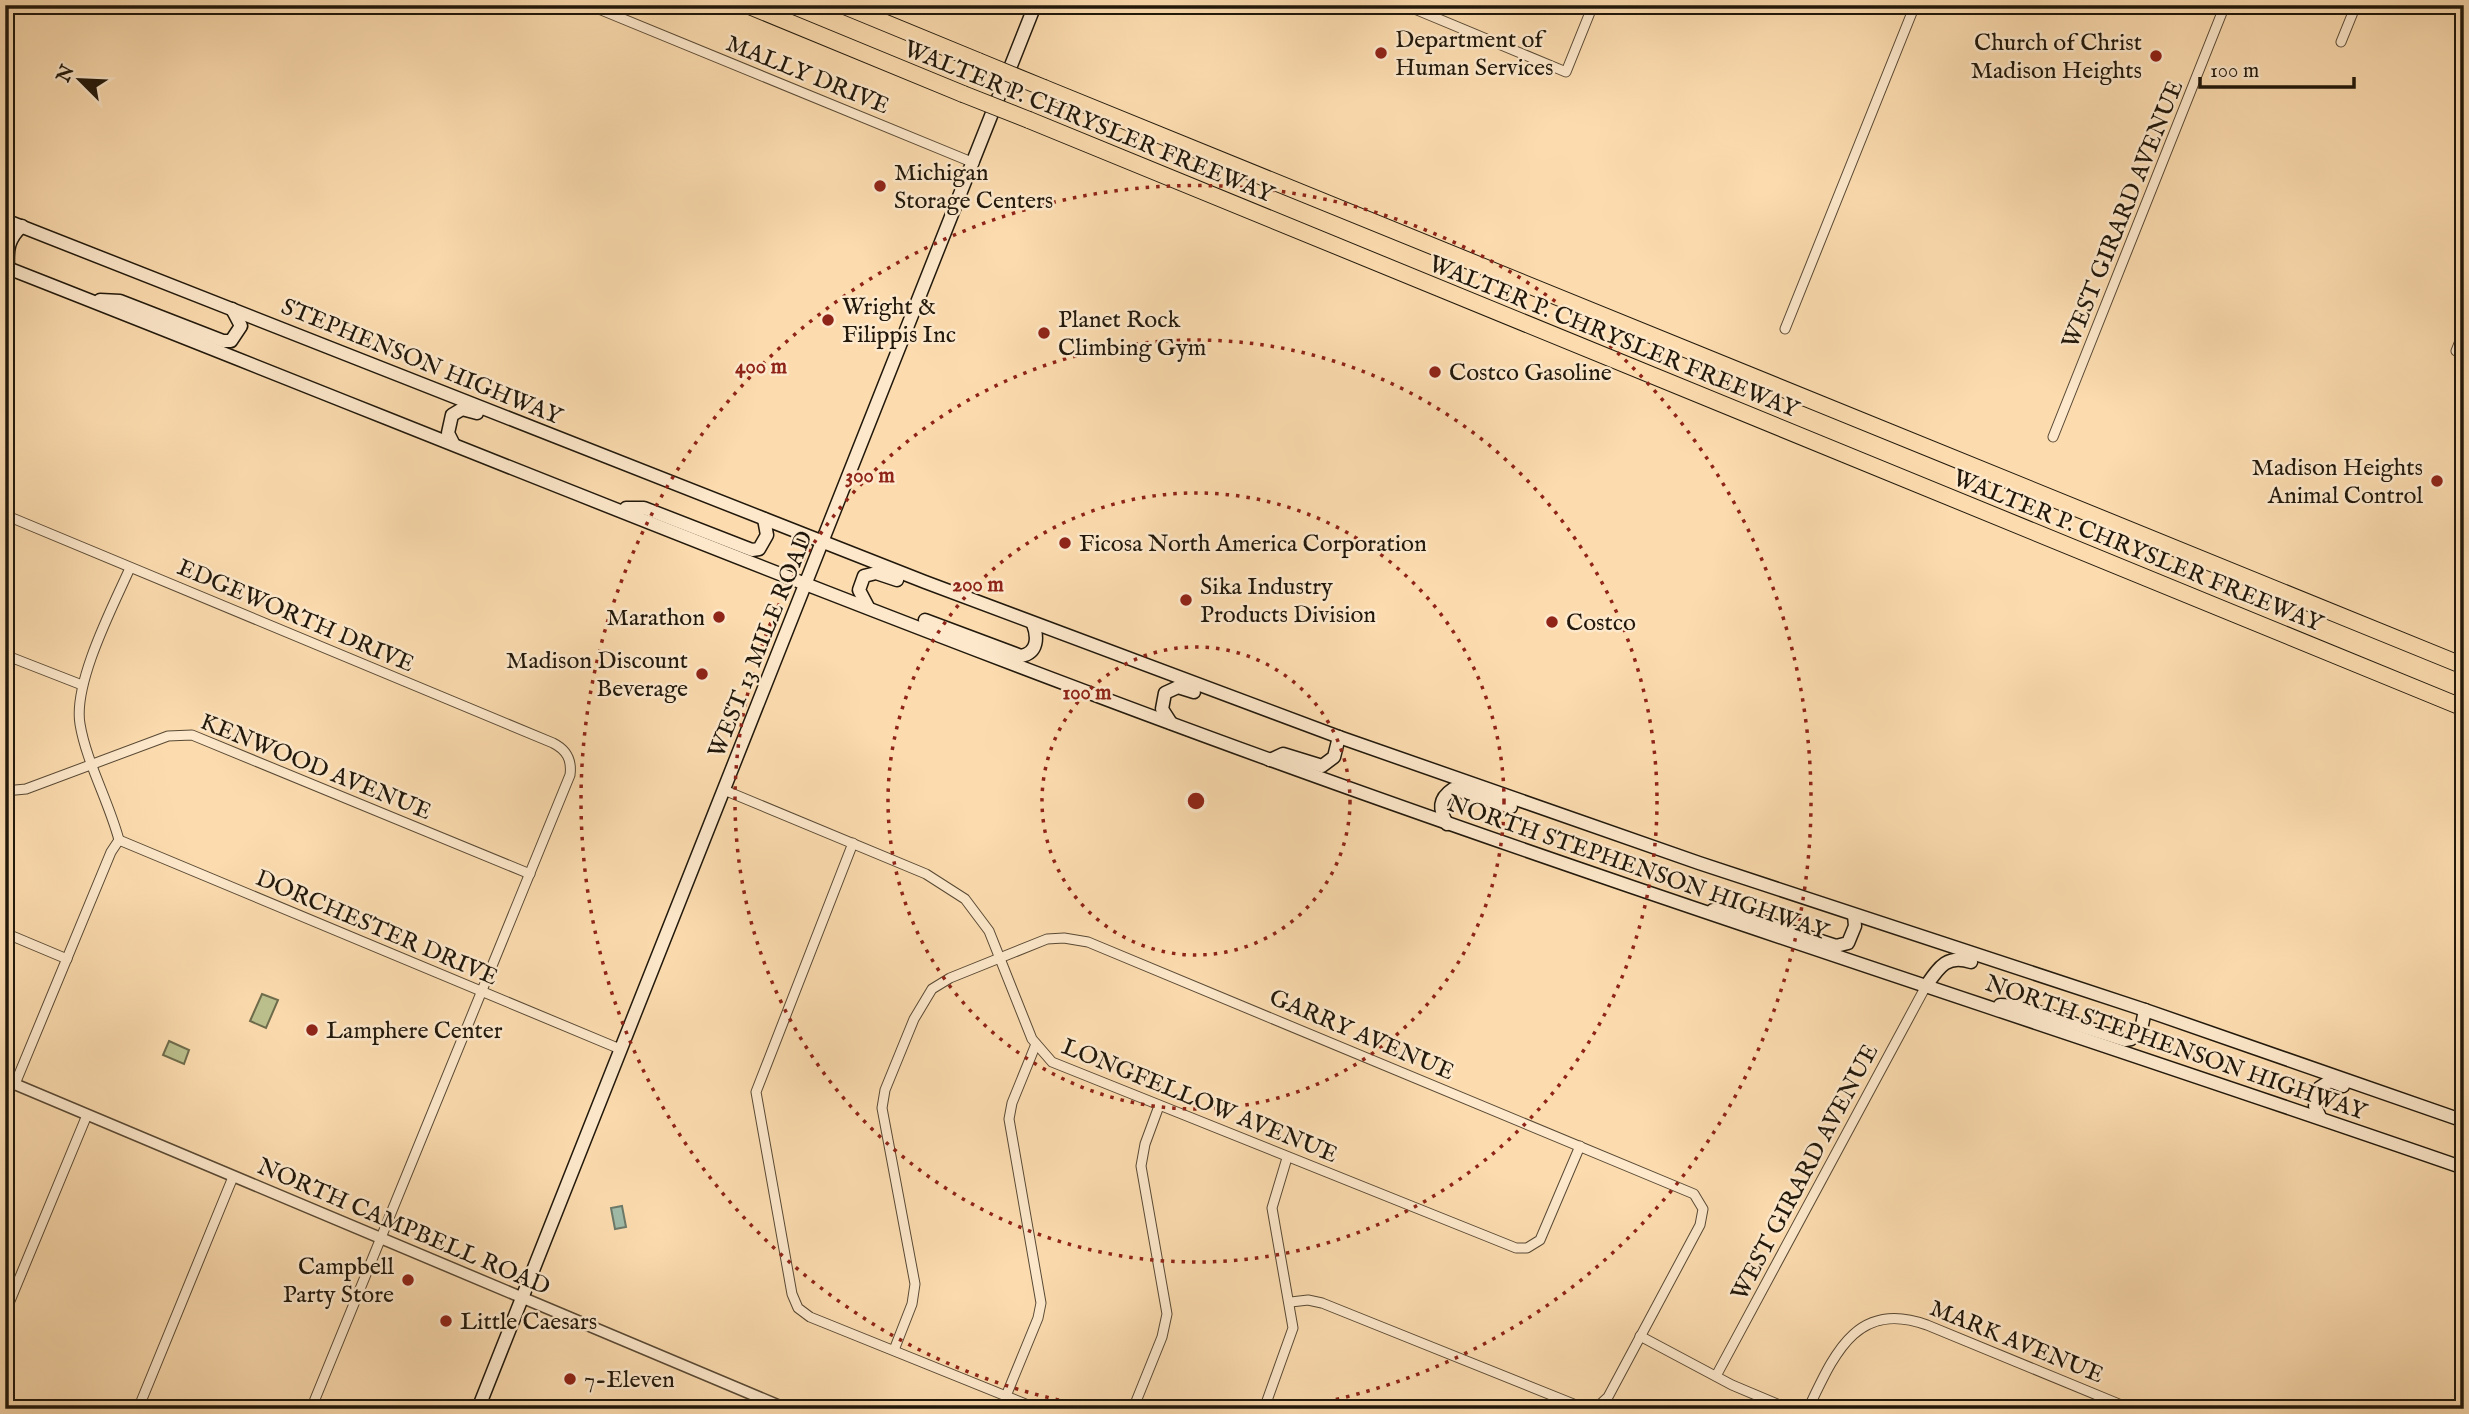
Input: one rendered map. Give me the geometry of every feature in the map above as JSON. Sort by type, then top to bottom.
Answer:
[{"type":"highway","name":"WALTER P. CHRYSLER FREEWAY","points":[[747,5],[2464,708]]},
{"type":"highway","name":"WALTER P. CHRYSLER FREEWAY","points":[[842,5],[2464,666]]},
{"type":"main road","name":"WEST 13 MILE ROAD","points":[[478,1409],[1035,5]]},
{"type":"main road","name":"STEPHENSON HIGHWAY","points":[[5,220],[824,542]]},
{"type":"main road","points":[[22,226],[7,246],[7,267],[807,583]]},
{"type":"main road","points":[[86,299],[120,301],[223,341],[231,341],[241,326],[232,309]]},
{"type":"main road","points":[[453,443],[448,433],[450,419],[456,411],[469,410],[620,469],[652,475]]},
{"type":"main road","points":[[619,509],[644,508],[752,550],[759,549],[767,536],[764,519]]},
{"type":"main road","name":"NORTH STEPHENSON HIGHWAY","points":[[824,542],[1033,624],[1582,823],[2145,1010],[2464,1121]]},
{"type":"main road","points":[[868,607],[859,590],[864,576],[872,572],[965,607],[1004,612]]},
{"type":"main road","name":"NORTH STEPHENSON HIGHWAY","points":[[807,583],[1172,724],[1447,824],[2320,1117],[2464,1168]]},
{"type":"main road","points":[[906,621],[925,620],[1021,656],[1034,647],[1037,633],[1033,624]]},
{"type":"main road","points":[[1172,724],[1161,705],[1169,689],[1178,687],[1206,696],[1228,695]]},
{"type":"main road","points":[[1270,760],[1283,754],[1318,766],[1328,764],[1336,752],[1339,737]]},
{"type":"main road","points":[[1447,824],[1440,811],[1441,802],[1453,789],[1553,821],[1582,823]]},
{"type":"main road","points":[[1696,909],[1730,911],[1836,946],[1848,943],[1853,935],[1854,915]]},
{"type":"main road","points":[[1926,986],[1939,967],[1957,957],[2055,989],[2082,989]]},
{"type":"main road","points":[[1985,1005],[2019,1006],[2125,1040],[2137,1035],[2145,1010]]},
{"type":"main road","points":[[2320,1117],[2315,1097],[2319,1088],[2330,1081],[2435,1118],[2464,1121]]},
{"type":"street","name":"MALLY DRIVE","points":[[589,5],[974,163]]},
{"type":"street","points":[[1405,5],[1566,72],[1593,5]]},
{"type":"street","points":[[1785,330],[1915,5]]},
{"type":"street","name":"WEST GIRARD AVENUE","points":[[2053,437],[2225,5]]},
{"type":"street","points":[[2341,42],[2356,5]]},
{"type":"street","points":[[2464,331],[2456,351],[2464,354]]},
{"type":"street","name":"EDGEWORTH DRIVE","points":[[5,515],[553,743],[568,755],[570,775],[530,874]]},
{"type":"street","points":[[10,1082],[111,852],[119,840],[80,724],[82,685],[130,568]]},
{"type":"street","points":[[5,655],[82,685]]},
{"type":"street","name":"KENWOOD AVENUE","points":[[5,792],[26,789],[168,736],[198,736],[530,874]]},
{"type":"street","name":"LONGFELLOW AVENUE","points":[[724,790],[926,874],[965,899],[989,930],[1035,1044],[1052,1062],[1159,1107],[1498,1242],[1522,1249],[1532,1247],[1540,1240],[1580,1146]]},
{"type":"street","name":"DORCHESTER DRIVE","points":[[119,840],[620,1049]]},
{"type":"street","points":[[853,843],[760,1075],[755,1101],[795,1302],[810,1317],[1038,1409]]},
{"type":"street","points":[[311,1409],[530,874]]},
{"type":"street","points":[[5,933],[66,959]]},
{"type":"street","name":"GARRY AVENUE","points":[[894,1350],[912,1304],[915,1284],[882,1115],[882,1100],[926,995],[943,981],[1047,939],[1064,938],[1088,942],[1687,1190],[1702,1203],[1700,1225],[1640,1336]]},
{"type":"street","name":"WEST GIRARD AVENUE","points":[[1716,1376],[1926,986]]},
{"type":"street","points":[[1006,1396],[1038,1318],[1041,1303],[1009,1119],[1012,1103],[1035,1044]]},
{"type":"street","name":"NORTH CAMPBELL ROAD","points":[[10,1082],[787,1409]]},
{"type":"street","points":[[1133,1409],[1162,1337],[1167,1314],[1141,1166],[1145,1144],[1159,1107]]},
{"type":"street","points":[[5,1313],[87,1115]]},
{"type":"street","points":[[1264,1409],[1292,1335],[1291,1302],[1272,1208],[1287,1158]]},
{"type":"street","points":[[138,1409],[233,1177]]},
{"type":"street","points":[[1291,1302],[1308,1300],[1322,1303],[1586,1409]]},
{"type":"street","name":"MARK AVENUE","points":[[1808,1409],[1845,1340],[1859,1328],[1895,1317],[1936,1328],[2130,1409]]},
{"type":"street","points":[[1595,1409],[1605,1402],[1640,1336],[1716,1376],[1789,1409]]},
{"type":"green space","points":[[262,994],[278,1000],[266,1028],[250,1021]]},
{"type":"green space","points":[[169,1041],[189,1050],[184,1064],[163,1055]]},
{"type":"shaded area","points":[[622,1206],[626,1227],[615,1229],[611,1208]]},
{"type":"place","name":"Department of Human Services","points":[[1381,53]]},
{"type":"place","name":"Church of Christ Madison Heights","points":[[2156,56]]},
{"type":"place","name":"Michigan Storage Centers","points":[[880,186]]},
{"type":"place","name":"Wright & Filippis Inc","points":[[828,320]]},
{"type":"place","name":"Planet Rock Climbing Gym","points":[[1044,333]]},
{"type":"place","name":"Costco Gasoline","points":[[1435,372]]},
{"type":"place","name":"Madison Heights Animal Control","points":[[2437,481]]},
{"type":"place","name":"Ficosa North America Corporation","points":[[1065,543]]},
{"type":"place","name":"Sika Industry Products Division","points":[[1186,600]]},
{"type":"place","name":"Marathon","points":[[719,617]]},
{"type":"place","name":"Costco","points":[[1552,622]]},
{"type":"place","name":"Madison Discount Beverage","points":[[702,674]]},
{"type":"place","name":"Lamphere Center","points":[[312,1030]]},
{"type":"place","name":"Campbell Party Store","points":[[408,1280]]},
{"type":"place","name":"Little Caesars","points":[[446,1321]]},
{"type":"place","name":"7-Eleven","points":[[570,1379]]}]
